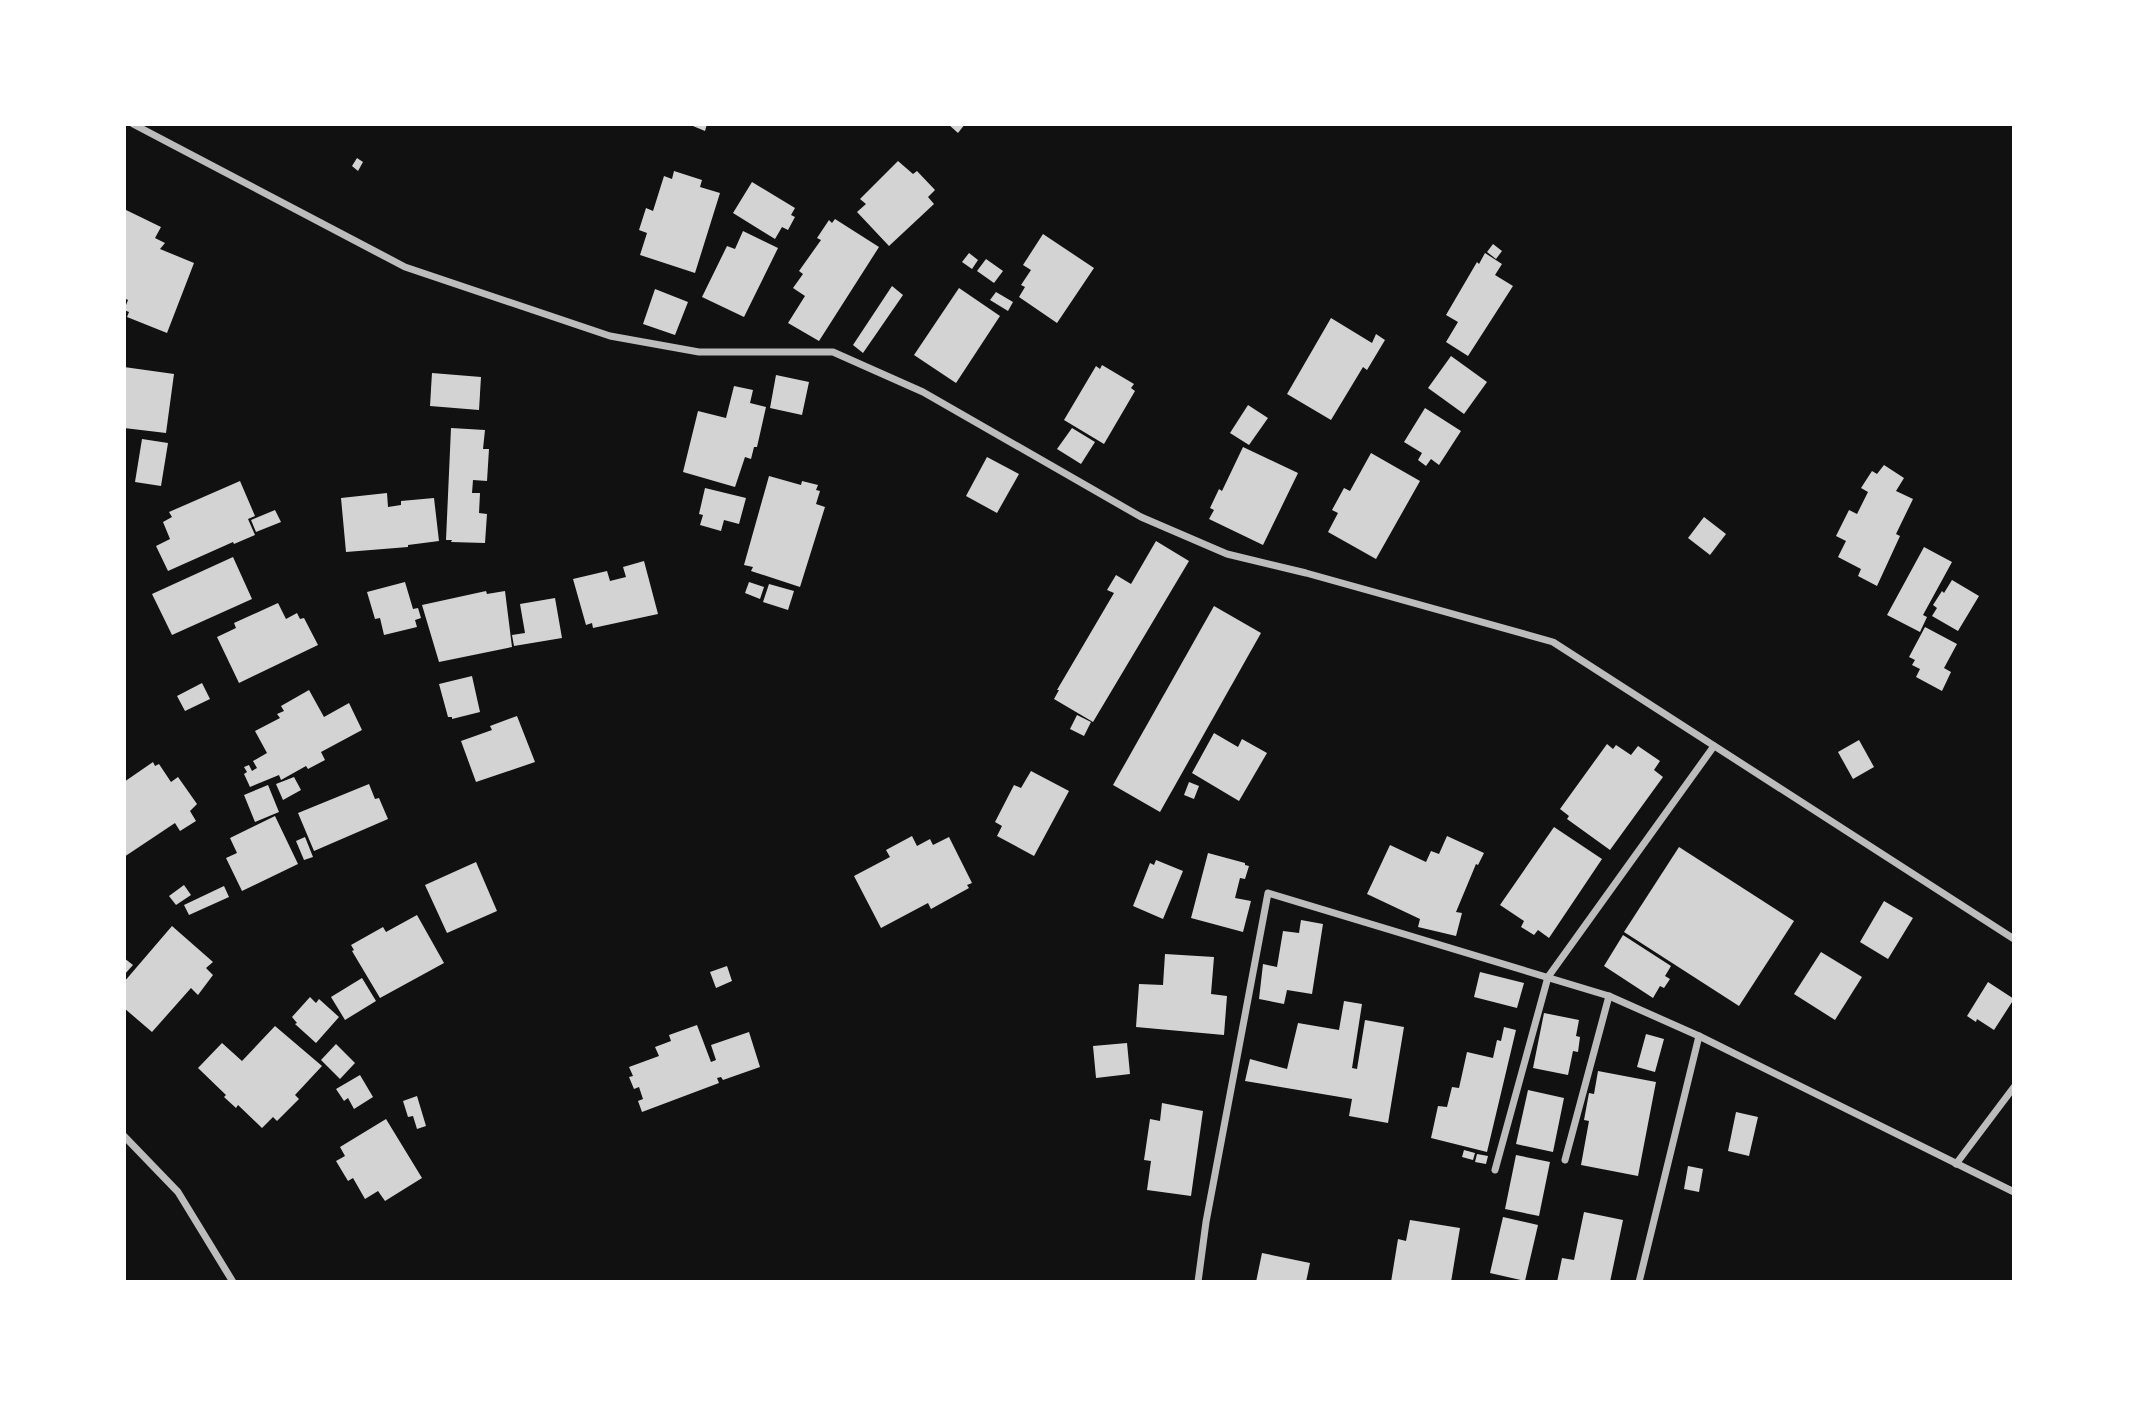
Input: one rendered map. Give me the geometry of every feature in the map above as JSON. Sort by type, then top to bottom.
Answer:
[{"type":"street","points":[[133,124],[405,267],[610,336],[699,352],[833,352],[923,392],[1141,517],[1227,554],[1306,573],[1553,642],[2014,939]]},
{"type":"street","points":[[1495,1170],[1548,977],[1714,746]]},
{"type":"street","points":[[1198,1282],[1206,1223],[1268,893],[1609,996],[1699,1036],[2014,1192]]},
{"type":"street","points":[[1565,1160],[1609,996]]},
{"type":"street","points":[[1639,1282],[1699,1036]]},
{"type":"street","points":[[1956,1164],[2014,1087]]},
{"type":"street","points":[[124,1136],[178,1192],[233,1282]]},
{"type":"building","points":[[688,124],[707,124],[705,131]]},
{"type":"building","points":[[948,124],[965,124],[958,133]]},
{"type":"building","points":[[357,158],[363,162],[358,171],[352,166]]},
{"type":"building","points":[[898,161],[913,174],[917,171],[935,190],[928,197],[934,204],[889,246],[857,212],[866,204],[860,199]]},
{"type":"building","points":[[674,171],[702,180],[700,187],[720,193],[695,273],[640,255],[647,233],[639,230],[646,208],[653,211],[664,176],[672,179]]},
{"type":"building","points":[[752,182],[795,208],[791,215],[795,217],[788,230],[782,227],[775,239],[733,213]]},
{"type":"building","points":[[124,209],[161,227],[155,238],[165,243],[160,249],[194,263],[167,333],[127,317],[129,312],[124,310],[128,300],[124,298]]},
{"type":"building","points":[[835,219],[879,247],[819,341],[788,323],[805,296],[793,288],[803,274],[799,271],[821,240],[817,238],[829,220],[832,223]]},
{"type":"building","points":[[743,231],[778,248],[744,317],[702,297],[727,246],[735,249]]},
{"type":"building","points":[[1043,234],[1094,268],[1057,323],[1019,297],[1025,287],[1021,285],[1031,270],[1023,265]]},
{"type":"building","points":[[1493,244],[1502,251],[1496,259],[1487,252]]},
{"type":"building","points":[[969,253],[978,260],[972,269],[962,262]]},
{"type":"building","points":[[1485,253],[1502,264],[1495,275],[1513,286],[1468,356],[1446,342],[1458,322],[1446,315]]},
{"type":"building","points":[[986,259],[1003,271],[994,283],[977,271]]},
{"type":"building","points":[[892,286],[903,295],[863,353],[853,345]]},
{"type":"building","points":[[959,288],[1000,316],[956,383],[914,355]]},
{"type":"building","points":[[655,289],[688,302],[675,335],[643,324]]},
{"type":"building","points":[[996,292],[1013,302],[1008,311],[990,300]]},
{"type":"building","points":[[1331,318],[1372,343],[1376,334],[1385,340],[1367,370],[1363,367],[1331,420],[1287,394]]},
{"type":"building","points":[[1451,356],[1487,382],[1464,414],[1428,388]]},
{"type":"building","points":[[1102,365],[1134,384],[1131,388],[1135,391],[1104,444],[1064,420],[1096,366],[1100,369]]},
{"type":"building","points":[[124,367],[174,374],[166,433],[124,428]]},
{"type":"building","points":[[432,373],[481,377],[479,410],[430,406]]},
{"type":"building","points":[[776,375],[809,382],[802,415],[770,408]]},
{"type":"building","points":[[734,386],[753,390],[750,403],[766,407],[757,447],[754,447],[751,459],[745,457],[735,487],[683,472],[698,411],[726,418]]},
{"type":"building","points":[[1248,405],[1268,418],[1249,445],[1230,433]]},
{"type":"building","points":[[1425,408],[1461,431],[1439,465],[1431,459],[1426,466],[1418,460],[1422,453],[1404,442]]},
{"type":"building","points":[[451,428],[485,430],[483,449],[489,449],[487,481],[473,480],[472,493],[480,493],[479,513],[487,514],[485,543],[446,540]]},
{"type":"building","points":[[1072,428],[1095,442],[1081,464],[1057,449]]},
{"type":"building","points":[[142,439],[168,443],[161,486],[135,482]]},
{"type":"building","points":[[1243,447],[1298,473],[1263,545],[1209,519],[1214,510],[1210,508],[1219,489],[1222,491]]},
{"type":"building","points":[[1371,453],[1420,481],[1376,559],[1328,532],[1338,513],[1332,510],[1344,488],[1350,491]]},
{"type":"building","points":[[987,457],[1019,474],[997,513],[966,496]]},
{"type":"building","points":[[1884,465],[1904,478],[1896,491],[1913,499],[1896,534],[1900,536],[1877,586],[1858,576],[1861,569],[1838,557],[1846,541],[1836,536],[1849,510],[1857,514],[1868,492],[1861,488],[1872,471],[1877,474]]},
{"type":"building","points":[[769,476],[801,485],[802,481],[818,485],[816,490],[820,491],[816,504],[825,507],[800,587],[751,571],[753,567],[744,565]]},
{"type":"building","points":[[240,481],[255,516],[248,519],[255,535],[168,571],[156,546],[170,539],[163,522],[172,517],[169,512]]},
{"type":"building","points":[[705,488],[746,498],[739,524],[724,520],[721,531],[700,525],[703,515],[699,514]]},
{"type":"building","points":[[387,493],[388,507],[401,505],[401,501],[434,498],[439,541],[408,547],[346,552],[341,498]]},
{"type":"building","points":[[275,510],[281,522],[256,532],[251,520]]},
{"type":"building","points":[[1704,517],[1726,534],[1710,555],[1688,538]]},
{"type":"building","points":[[1156,541],[1189,561],[1093,722],[1054,699],[1057,690],[1114,593],[1107,590],[1116,575],[1131,584]]},
{"type":"building","points":[[1924,547],[1952,562],[1923,615],[1927,617],[1920,632],[1887,615]]},
{"type":"building","points":[[233,557],[252,599],[172,635],[152,594]]},
{"type":"building","points":[[644,561],[658,614],[593,628],[592,623],[586,625],[573,579],[607,571],[610,581],[626,577],[623,567]]},
{"type":"building","points":[[1952,580],[1979,596],[1958,631],[1932,616],[1937,608],[1933,605]]},
{"type":"building","points":[[405,582],[413,609],[418,608],[421,618],[415,620],[417,627],[384,635],[380,618],[375,619],[367,592]]},
{"type":"building","points":[[749,582],[764,587],[760,599],[745,593]]},
{"type":"building","points":[[769,584],[794,591],[788,610],[763,602]]},
{"type":"building","points":[[486,591],[487,594],[505,591],[512,647],[439,662],[422,605]]},
{"type":"building","points":[[555,598],[562,638],[514,646],[512,635],[525,633],[520,604]]},
{"type":"building","points":[[278,603],[286,619],[297,613],[300,619],[304,618],[318,645],[239,683],[217,637],[236,628],[234,623]]},
{"type":"building","points":[[1214,606],[1261,633],[1160,812],[1113,785]]},
{"type":"building","points":[[1925,627],[1957,644],[1944,668],[1951,672],[1942,691],[1916,677],[1920,669],[1912,665],[1915,660],[1909,657]]},
{"type":"building","points":[[472,676],[480,712],[452,719],[448,717],[439,684]]},
{"type":"building","points":[[202,683],[210,699],[185,711],[177,696]]},
{"type":"building","points":[[309,690],[324,717],[349,703],[362,730],[321,752],[325,760],[308,769],[306,766],[281,780],[279,775],[250,787],[244,767],[249,765],[252,771],[257,768],[253,761],[267,753],[255,731],[280,718],[277,714],[284,711],[281,706]]},
{"type":"building","points":[[1077,715],[1091,722],[1084,736],[1070,729]]},
{"type":"building","points":[[517,716],[535,762],[476,782],[461,741],[492,730],[490,726]]},
{"type":"building","points":[[1214,733],[1238,747],[1242,739],[1267,753],[1239,801],[1192,773]]},
{"type":"building","points":[[1859,740],[1874,767],[1853,779],[1838,752]]},
{"type":"building","points":[[1607,744],[1613,749],[1616,745],[1631,755],[1638,746],[1660,761],[1654,770],[1663,777],[1610,850],[1567,819],[1569,816],[1560,809]]},
{"type":"building","points":[[153,762],[155,766],[159,764],[171,782],[178,777],[197,804],[190,811],[196,821],[180,831],[175,823],[124,857],[124,782]]},
{"type":"building","points":[[1031,771],[1069,791],[1034,856],[997,836],[1002,826],[995,822],[1014,785],[1021,788]]},
{"type":"building","points":[[294,777],[301,790],[283,800],[276,784]]},
{"type":"building","points":[[1189,782],[1199,786],[1194,799],[1184,795]]},
{"type":"building","points":[[369,784],[375,799],[379,798],[388,819],[314,851],[298,813]]},
{"type":"building","points":[[268,785],[279,812],[255,822],[244,795]]},
{"type":"building","points":[[275,816],[298,864],[242,891],[226,858],[237,853],[230,838]]},
{"type":"building","points":[[1554,827],[1602,859],[1549,938],[1538,930],[1534,935],[1521,927],[1524,921],[1500,905]]},
{"type":"building","points":[[912,836],[917,846],[930,839],[933,845],[949,837],[972,883],[967,885],[969,888],[931,909],[928,903],[881,928],[854,876],[890,857],[886,850]]},
{"type":"building","points":[[1447,836],[1484,853],[1478,865],[1476,864],[1456,912],[1462,913],[1456,936],[1418,927],[1420,919],[1367,894],[1390,845],[1426,862],[1431,851],[1439,854]]},
{"type":"building","points":[[305,837],[313,857],[304,860],[296,841]]},
{"type":"building","points":[[1679,847],[1794,921],[1739,1006],[1624,932]]},
{"type":"building","points":[[1208,853],[1249,866],[1245,879],[1240,878],[1235,898],[1251,901],[1243,932],[1191,918]]},
{"type":"building","points":[[1156,860],[1183,871],[1163,919],[1133,906],[1150,863],[1154,865]]},
{"type":"building","points":[[476,862],[497,911],[447,933],[425,885]]},
{"type":"building","points":[[184,885],[191,895],[176,905],[169,896]]},
{"type":"building","points":[[224,886],[229,897],[189,915],[184,905]]},
{"type":"building","points":[[1884,901],[1913,918],[1888,959],[1860,942]]},
{"type":"building","points":[[417,915],[444,963],[380,998],[351,945],[383,927],[386,932]]},
{"type":"building","points":[[1301,920],[1323,924],[1312,994],[1287,990],[1284,1004],[1259,999],[1263,964],[1277,967],[1283,931],[1299,933]]},
{"type":"building","points":[[172,926],[213,962],[206,968],[213,975],[198,995],[191,988],[152,1032],[124,1008],[124,982]]},
{"type":"building","points":[[1623,935],[1671,966],[1665,976],[1670,979],[1664,988],[1660,986],[1653,998],[1604,966]]},
{"type":"building","points":[[1821,952],[1862,977],[1835,1020],[1794,994]]},
{"type":"building","points":[[1165,954],[1214,957],[1211,994],[1227,996],[1224,1035],[1136,1027],[1139,984],[1163,985]]},
{"type":"building","points":[[124,958],[133,965],[124,975]]},
{"type":"building","points":[[727,966],[732,981],[716,988],[710,972]]},
{"type":"building","points":[[1480,972],[1524,983],[1517,1008],[1474,997]]},
{"type":"building","points":[[362,978],[376,1001],[345,1020],[331,997]]},
{"type":"building","points":[[1988,982],[2014,999],[1994,1030],[1967,1016]]},
{"type":"building","points":[[310,997],[316,1003],[319,999],[339,1017],[316,1043],[295,1024],[297,1023],[292,1017]]},
{"type":"building","points":[[1344,1001],[1362,1004],[1352,1068],[1357,1069],[1365,1020],[1404,1027],[1388,1123],[1349,1116],[1352,1099],[1245,1081],[1250,1059],[1287,1069],[1298,1023],[1339,1030]]},
{"type":"building","points":[[1544,1013],[1579,1020],[1576,1036],[1580,1037],[1578,1052],[1573,1051],[1568,1075],[1533,1068]]},
{"type":"building","points":[[697,1025],[711,1062],[716,1060],[711,1045],[749,1032],[760,1067],[723,1080],[721,1077],[717,1078],[719,1083],[642,1112],[638,1101],[643,1099],[639,1087],[634,1089],[629,1077],[633,1076],[629,1067],[659,1056],[655,1047],[671,1041],[669,1035]]},
{"type":"building","points":[[275,1026],[322,1066],[295,1095],[299,1099],[277,1121],[273,1117],[262,1128],[238,1105],[236,1108],[224,1097],[226,1095],[198,1068],[222,1043],[242,1061]]},
{"type":"building","points":[[1504,1027],[1516,1030],[1487,1152],[1431,1138],[1438,1106],[1447,1107],[1452,1087],[1459,1088],[1467,1052],[1493,1058],[1497,1040],[1501,1041]]},
{"type":"building","points":[[1646,1034],[1664,1039],[1655,1072],[1637,1067]]},
{"type":"building","points":[[1127,1043],[1130,1074],[1096,1078],[1093,1046]]},
{"type":"building","points":[[336,1044],[355,1063],[340,1079],[321,1060]]},
{"type":"building","points":[[1598,1071],[1656,1082],[1638,1176],[1581,1165],[1589,1121],[1584,1120],[1589,1093],[1594,1094]]},
{"type":"building","points":[[360,1075],[373,1097],[354,1109],[348,1098],[344,1101],[336,1089]]},
{"type":"building","points":[[1528,1090],[1564,1098],[1553,1152],[1516,1144]]},
{"type":"building","points":[[417,1096],[426,1126],[417,1129],[413,1116],[408,1117],[403,1101]]},
{"type":"building","points":[[1162,1103],[1203,1111],[1191,1196],[1147,1190],[1151,1161],[1144,1160],[1150,1119],[1160,1121]]},
{"type":"building","points":[[1736,1112],[1758,1117],[1749,1156],[1728,1151]]},
{"type":"building","points":[[386,1119],[422,1178],[385,1201],[378,1191],[365,1199],[353,1178],[348,1181],[336,1161],[345,1156],[340,1147]]},
{"type":"building","points":[[1464,1150],[1475,1153],[1473,1160],[1462,1157]]},
{"type":"building","points":[[1477,1154],[1488,1156],[1486,1164],[1475,1162]]},
{"type":"building","points":[[1516,1155],[1550,1162],[1539,1216],[1505,1209]]},
{"type":"building","points":[[1688,1166],[1703,1169],[1699,1192],[1684,1189]]},
{"type":"building","points":[[1584,1212],[1623,1220],[1610,1282],[1557,1282],[1562,1258],[1574,1260]]},
{"type":"building","points":[[1503,1217],[1538,1225],[1525,1281],[1490,1273]]},
{"type":"building","points":[[1410,1220],[1460,1228],[1451,1282],[1391,1282],[1398,1239],[1406,1241]]},
{"type":"building","points":[[1262,1253],[1310,1263],[1306,1282],[1256,1282]]}]
